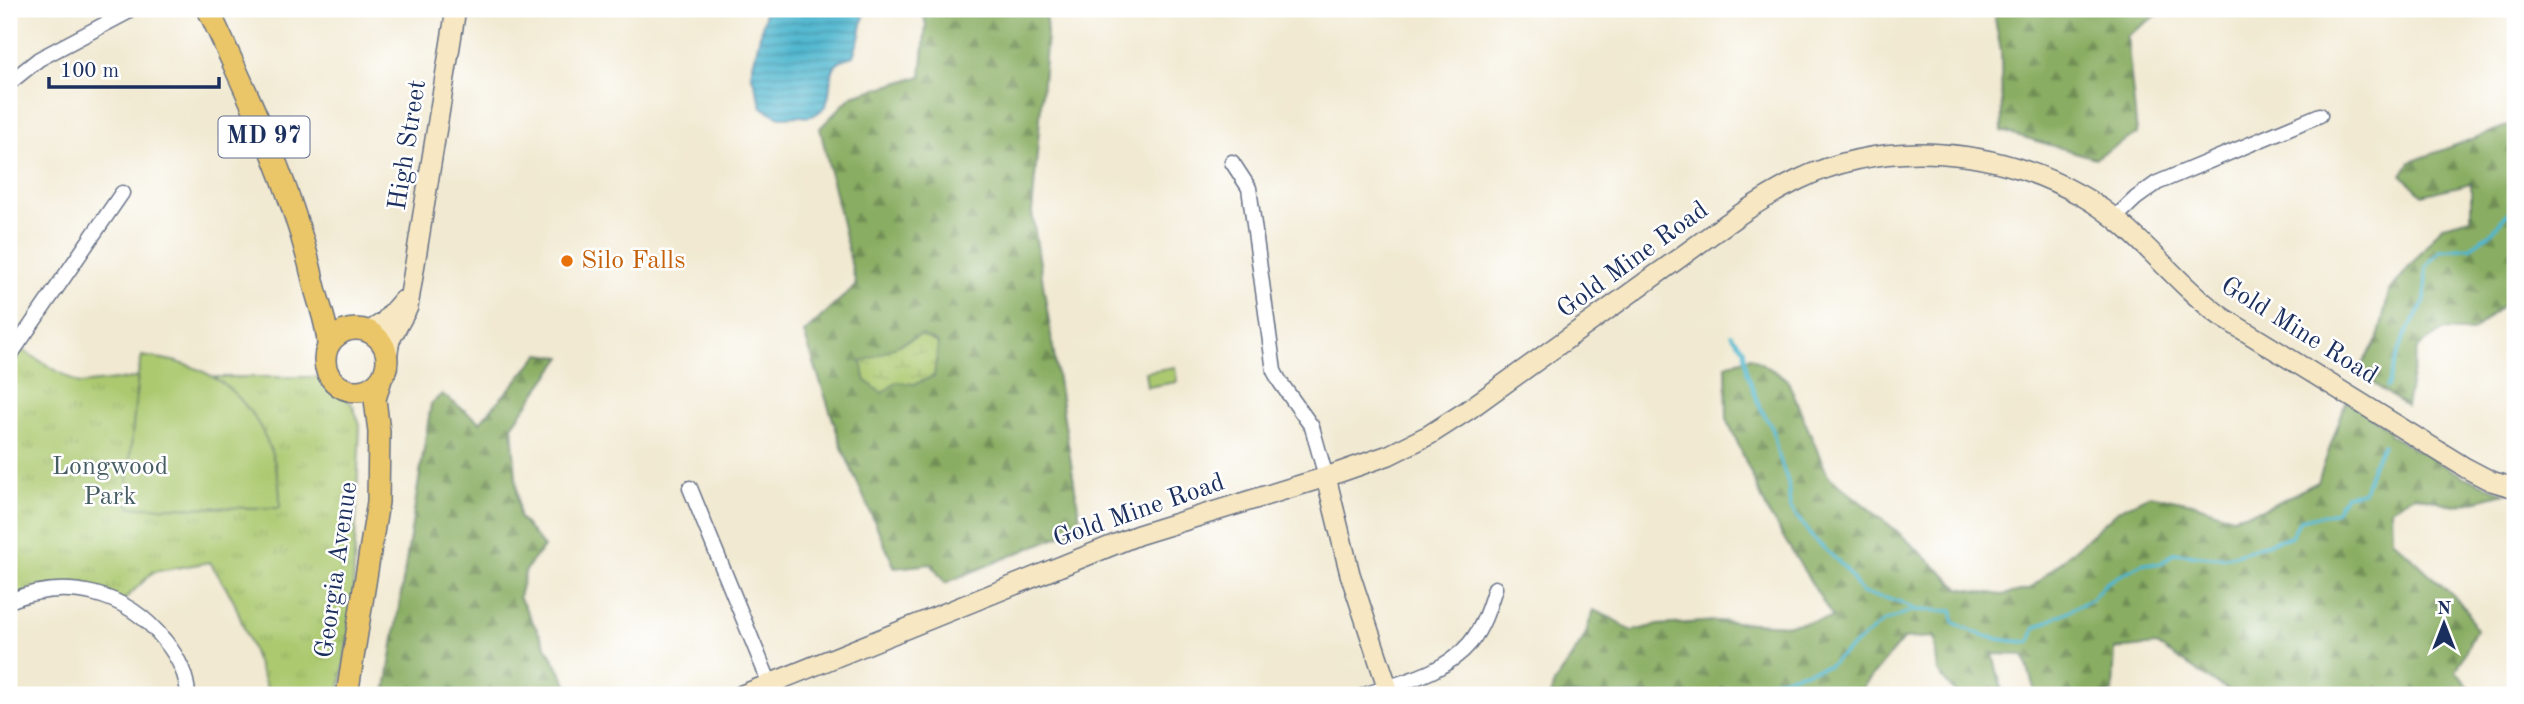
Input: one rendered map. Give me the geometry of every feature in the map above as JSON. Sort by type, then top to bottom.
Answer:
[{"type":"main road","name":"MD 97","points":[[208,9],[281,177],[312,269],[328,329],[325,364],[332,380],[339,387],[356,391]]},
{"type":"main road","name":"MD 97","points":[[312,269],[321,282],[334,313],[359,331],[381,342],[387,357]]},
{"type":"main road","points":[[328,346],[340,333],[359,331]]},
{"type":"main road","points":[[356,391],[366,390],[381,379],[387,357]]},
{"type":"main road","name":"Georgia Avenue","points":[[346,695],[376,514],[379,432],[375,399],[381,379]]},
{"type":"main road","name":"Georgia Avenue","points":[[356,391],[379,452]]},
{"type":"street","name":"High Street","points":[[387,357],[390,340],[408,307],[456,9]]},
{"type":"street","points":[[9,83],[39,59],[127,13]]},
{"type":"street","points":[[2115,218],[2157,183],[2320,115]]},
{"type":"street","name":"Gold Mine Road","points":[[742,695],[1138,535],[1389,455],[1447,424],[1761,201],[1800,179],[1823,170],[1891,155],[1930,153],[1980,158],[2021,168],[2055,181],[2095,203],[2115,218],[2200,300],[2222,317],[2466,468],[2491,481],[2515,488]]},
{"type":"street","points":[[1232,162],[1249,188],[1274,371],[1312,427],[1350,574],[1389,691]]},
{"type":"street","points":[[9,357],[122,193]]},
{"type":"street","name":"High Street","points":[[359,331],[384,322],[411,288]]},
{"type":"street","points":[[690,488],[770,684]]},
{"type":"street","points":[[1364,695],[1389,691],[1442,668],[1470,643],[1484,621],[1495,588]]},
{"type":"street","points":[[9,601],[39,591],[73,589],[107,596],[133,609],[153,626],[174,653],[183,671],[188,695]]},
{"type":"green space","points":[[922,9],[1045,9],[1047,34],[1032,213],[1081,527],[945,583],[931,564],[895,568],[843,450],[804,333],[856,285],[820,128],[852,96],[921,76],[926,25]]},
{"type":"green space","points":[[1993,9],[2166,9],[2127,36],[2137,134],[2095,158],[2002,131],[2001,51]]},
{"type":"green space","points":[[2515,123],[2515,289],[2507,301],[2472,332],[2444,330],[2417,348],[2406,406],[2357,372],[2378,339],[2389,292],[2443,225],[2471,218],[2471,183],[2422,195],[2402,175],[2410,162]]},
{"type":"green space","points":[[921,335],[938,343],[934,376],[915,384],[897,382],[882,393],[866,381],[861,362]]},
{"type":"green space","name":"Longwood Park","points":[[17,347],[79,384],[144,377],[321,377],[352,404],[360,425],[352,614],[339,695],[269,694],[233,599],[210,562],[153,572],[121,603],[73,589],[9,601],[9,357]]},
{"type":"green space","points":[[540,354],[562,357],[512,426],[519,517],[544,547],[526,569],[519,597],[573,695],[385,695],[431,404],[442,394],[480,422]]},
{"type":"green space","points":[[142,356],[175,362],[203,372],[223,384],[240,400],[255,418],[266,439],[279,484],[280,508],[131,507],[126,500]]},
{"type":"green space","points":[[1751,357],[1787,379],[1828,476],[1898,532],[1959,588],[2002,595],[2030,589],[2120,509],[2150,495],[2192,503],[2232,517],[2264,509],[2318,482],[2346,401],[2389,429],[2390,435],[2465,477],[2505,493],[2455,506],[2415,495],[2391,509],[2392,539],[2466,608],[2476,630],[2456,671],[2475,695],[2291,695],[2271,690],[2239,695],[2212,681],[2157,645],[2115,649],[2113,691],[2108,695],[2036,695],[2024,655],[1993,654],[2003,695],[1957,695],[1938,672],[1934,637],[1903,639],[1862,688],[1861,695],[1550,695],[1554,684],[1585,636],[1593,610],[1632,631],[1658,625],[1717,621],[1788,625],[1833,618],[1768,512],[1727,419],[1726,365]]},
{"type":"green space","points":[[1175,367],[1177,382],[1147,387],[1145,372]]},
{"type":"water","points":[[764,9],[865,9],[853,56],[835,67],[827,101],[823,109],[812,116],[779,116],[762,107],[751,73]]},
{"type":"waterway","points":[[2387,387],[2404,337],[2425,300],[2426,267],[2440,250],[2471,247],[2490,234],[2515,205]]},
{"type":"waterway","points":[[1731,334],[1744,349],[1747,372],[1758,403],[1773,430],[1788,482],[1790,507],[1811,536],[1845,568],[1862,593],[1898,601],[1915,609]]},
{"type":"waterway","points":[[1719,694],[1828,666],[1883,622],[1913,610],[1953,611],[1953,622],[1981,635],[2030,642],[2035,628],[2092,599],[2106,583],[2143,563],[2160,564],[2174,553],[2213,557],[2234,555],[2291,537],[2300,520],[2336,512],[2346,495],[2364,492],[2373,464],[2383,445]]},
{"type":"place","name":"Silo Falls","points":[[567,261]]}]
